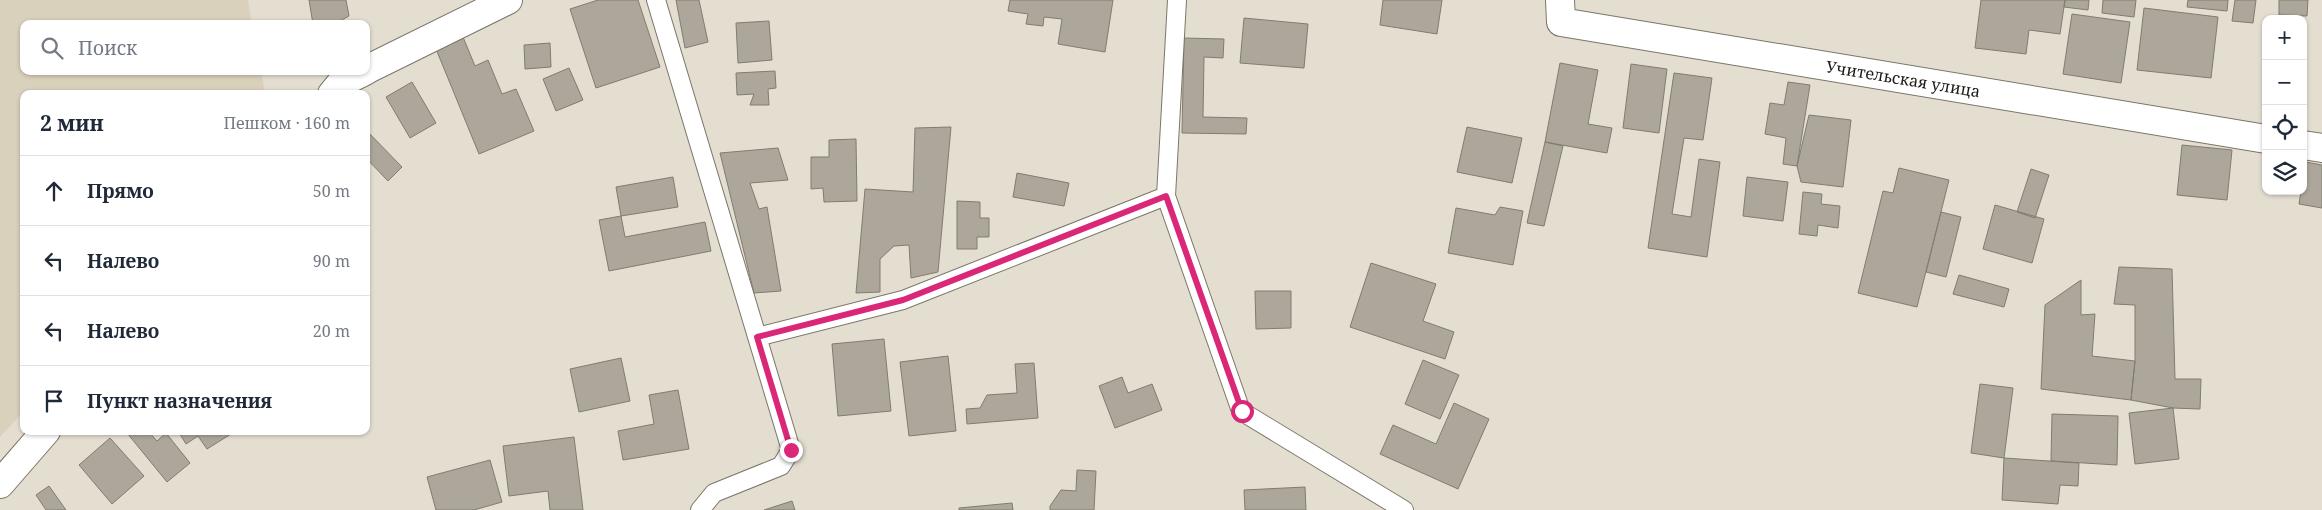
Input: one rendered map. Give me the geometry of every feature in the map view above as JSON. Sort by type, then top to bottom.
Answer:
[{"type":"street","points":[[370,69],[508,0]]},
{"type":"street","name":"Учительская улица","points":[[1560,0],[1561,22],[2262,138]]},
{"type":"street","points":[[335,90],[341,83],[358,75]]},
{"type":"street","points":[[2307,146],[2322,148]]},
{"type":"street","points":[[0,484],[43,435]]},
{"type":"lane","points":[[656,0],[791,450],[781,466],[714,493],[700,510]]},
{"type":"lane","points":[[1177,0],[1166,196],[1242,411],[1404,510]]},
{"type":"lane","points":[[757,337],[903,300],[1166,196]]},
{"type":"shaded area","points":[[0,0],[248,0],[251,20],[20,20],[20,75],[262,75],[264,87],[263,90],[20,90],[20,415],[0,437]]},
{"type":"building","points":[[309,0],[346,0],[349,16],[342,20],[312,20]]},
{"type":"building","points":[[598,0],[638,0],[660,67],[596,88],[570,9]]},
{"type":"building","points":[[676,0],[699,0],[708,42],[685,48]]},
{"type":"building","points":[[1010,0],[1113,0],[1105,52],[1058,44],[1062,19],[1044,17],[1043,26],[1026,24],[1028,14],[1008,11]]},
{"type":"building","points":[[1383,0],[1442,0],[1437,34],[1380,25]]},
{"type":"building","points":[[1981,0],[2065,0],[2060,34],[2029,30],[2026,54],[1975,48]]},
{"type":"building","points":[[2065,0],[2089,0],[2088,10],[2064,7]]},
{"type":"building","points":[[2103,0],[2136,0],[2134,17],[2102,13]]},
{"type":"building","points":[[2188,0],[2228,0],[2227,11],[2187,7]]},
{"type":"building","points":[[2235,0],[2256,0],[2253,23],[2232,21]]},
{"type":"building","points":[[2279,0],[2308,0],[2307,16],[2279,15]]},
{"type":"building","points":[[2144,8],[2218,17],[2211,78],[2137,70]]},
{"type":"building","points":[[2072,14],[2130,22],[2121,83],[2063,74]]},
{"type":"building","points":[[1244,18],[1308,24],[1304,68],[1240,63]]},
{"type":"building","points":[[769,21],[772,60],[738,63],[736,23]]},
{"type":"building","points":[[463,37],[475,66],[488,60],[502,94],[516,89],[534,131],[479,154],[436,49]]},
{"type":"building","points":[[1184,38],[1224,39],[1223,58],[1204,57],[1203,117],[1247,118],[1246,134],[1182,133]]},
{"type":"building","points":[[550,43],[551,67],[525,69],[524,45]]},
{"type":"building","points":[[1560,63],[1598,70],[1588,124],[1612,128],[1607,153],[1545,142]]},
{"type":"building","points":[[1631,64],[1667,69],[1659,133],[1623,128]]},
{"type":"building","points":[[569,68],[583,100],[556,111],[543,79]]},
{"type":"building","points":[[775,71],[776,88],[768,89],[769,105],[750,105],[754,94],[737,95],[736,73]]},
{"type":"building","points":[[1674,73],[1712,78],[1703,140],[1684,138],[1672,214],[1691,217],[1699,159],[1720,162],[1707,257],[1648,248]]},
{"type":"building","points":[[412,82],[436,123],[410,138],[386,97]]},
{"type":"building","points":[[1788,82],[1810,85],[1797,166],[1783,164],[1786,138],[1765,134],[1770,103],[1784,105]]},
{"type":"building","points":[[1809,115],[1851,120],[1843,187],[1801,182],[1797,166]]},
{"type":"building","points":[[951,127],[938,272],[911,278],[909,245],[894,246],[880,259],[880,292],[856,293],[865,189],[913,192],[915,128]]},
{"type":"building","points":[[1467,127],[1522,138],[1512,183],[1457,172]]},
{"type":"building","points":[[370,134],[402,167],[388,181],[370,162]]},
{"type":"building","points":[[856,139],[857,201],[824,202],[823,188],[811,189],[811,157],[829,157],[829,140]]},
{"type":"building","points":[[1545,142],[1563,146],[1544,226],[1527,223]]},
{"type":"building","points":[[2182,145],[2232,150],[2227,200],[2177,195]]},
{"type":"building","points":[[778,148],[788,180],[750,183],[759,209],[767,207],[781,291],[754,293],[720,153]]},
{"type":"building","points":[[2307,162],[2322,165],[2322,208],[2299,204],[2300,195],[2307,195]]},
{"type":"building","points":[[1899,168],[1949,180],[1917,307],[1858,293],[1883,191],[1893,193]]},
{"type":"building","points":[[2031,169],[2049,175],[2035,218],[2017,212]]},
{"type":"building","points":[[1017,173],[1069,183],[1064,206],[1013,197]]},
{"type":"building","points":[[673,177],[678,207],[621,216],[616,187]]},
{"type":"building","points":[[1747,177],[1788,182],[1783,221],[1743,216]]},
{"type":"building","points":[[1803,192],[1822,194],[1821,204],[1840,206],[1838,228],[1818,225],[1817,236],[1799,234]]},
{"type":"building","points":[[957,201],[980,202],[980,218],[989,218],[989,237],[977,237],[977,249],[957,249]]},
{"type":"building","points":[[1995,205],[2044,219],[2032,263],[1983,249]]},
{"type":"building","points":[[1500,207],[1523,211],[1513,265],[1448,253],[1456,208],[1495,215]]},
{"type":"building","points":[[1941,212],[1961,217],[1946,277],[1926,272]]},
{"type":"building","points":[[621,216],[625,237],[705,222],[711,251],[609,271],[599,220]]},
{"type":"building","points":[[1371,263],[1436,284],[1423,321],[1454,332],[1445,359],[1350,327]]},
{"type":"building","points":[[2119,267],[2172,269],[2175,379],[2201,379],[2200,409],[2173,408],[2131,400],[2135,361],[2135,305],[2114,304]]},
{"type":"building","points":[[1959,275],[2009,289],[2004,307],[1953,294]]},
{"type":"building","points":[[2081,280],[2081,315],[2095,314],[2092,356],[2135,361],[2131,400],[2041,389],[2045,305]]},
{"type":"building","points":[[1255,291],[1291,291],[1291,328],[1256,329]]},
{"type":"building","points":[[884,339],[891,411],[838,416],[832,344]]},
{"type":"building","points":[[948,356],[956,431],[909,436],[900,362]]},
{"type":"building","points":[[621,358],[630,401],[579,412],[570,369]]},
{"type":"building","points":[[1423,360],[1459,375],[1440,419],[1405,404]]},
{"type":"building","points":[[1034,363],[1038,418],[967,424],[966,409],[980,408],[987,395],[1017,393],[1015,364]]},
{"type":"building","points":[[1122,377],[1128,393],[1152,384],[1162,410],[1115,428],[1099,386]]},
{"type":"building","points":[[1980,384],[2013,388],[2004,458],[1971,453]]},
{"type":"building","points":[[678,390],[689,449],[623,460],[618,431],[654,424],[649,395]]},
{"type":"building","points":[[1454,403],[1489,419],[1458,489],[1380,454],[1393,425],[1436,444]]},
{"type":"building","points":[[2173,408],[2179,459],[2135,464],[2129,413]]},
{"type":"building","points":[[2052,414],[2118,416],[2117,465],[2051,461]]},
{"type":"building","points":[[129,435],[152,435],[157,441],[164,435],[168,435],[190,463],[167,482]]},
{"type":"building","points":[[180,435],[229,435],[207,449],[198,436],[186,444]]},
{"type":"building","points":[[574,437],[583,510],[550,510],[548,491],[509,496],[503,446]]},
{"type":"building","points":[[110,438],[144,476],[112,504],[79,465]]},
{"type":"building","points":[[2004,458],[2079,463],[2078,486],[2060,485],[2058,504],[2002,500]]},
{"type":"building","points":[[490,460],[502,502],[474,510],[436,510],[427,477]]},
{"type":"building","points":[[1077,470],[1096,471],[1094,510],[1050,510],[1050,506],[1061,490],[1076,491]]},
{"type":"building","points":[[49,486],[66,510],[46,510],[36,495]]},
{"type":"building","points":[[1305,487],[1306,510],[1245,510],[1244,490]]},
{"type":"building","points":[[792,501],[795,510],[764,510]]},
{"type":"building","points":[[1012,503],[1013,510],[959,510],[959,508]]},
{"type":"route","points":[[791,450],[757,337],[903,300],[1166,196],[1242,411]]}]
